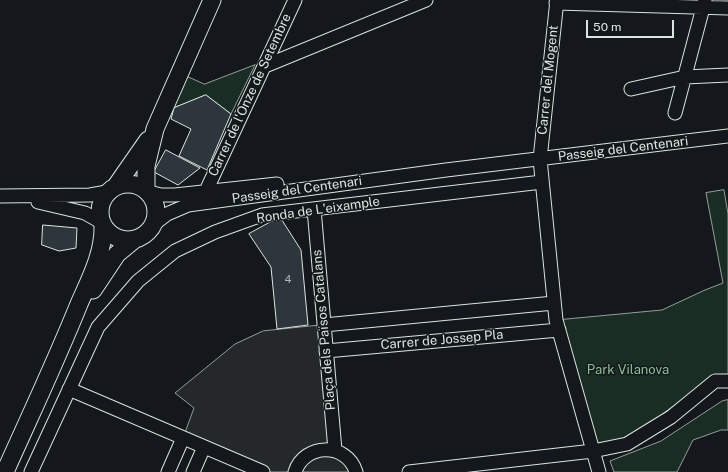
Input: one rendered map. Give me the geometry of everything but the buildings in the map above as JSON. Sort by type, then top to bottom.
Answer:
[{"type":"main road","points":[[72,322],[117,254],[134,240],[146,234],[154,224],[156,205],[148,191],[146,166],[155,129],[212,0]]},
{"type":"main road","points":[[5,472],[72,322],[99,254],[103,240],[102,224],[99,214],[101,202],[155,129]]},
{"type":"main road","points":[[112,189],[133,183],[148,191]]},
{"type":"main road","points":[[102,224],[113,237],[120,240],[134,240]]},
{"type":"street","name":"Carrer de l'Onze de Setembre","points":[[206,191],[265,66],[294,0]]},
{"type":"street","points":[[265,66],[426,0]]},
{"type":"street","points":[[557,2],[705,4],[728,6]]},
{"type":"street","name":"Carrer del Mogent","points":[[557,2],[540,159],[542,182],[554,303],[559,330],[599,472]]},
{"type":"street","points":[[675,114],[705,4]]},
{"type":"street","points":[[631,89],[685,77],[728,75]]},
{"type":"street","name":"Passeig del Centenari","points":[[154,224],[167,214],[188,205],[446,170],[728,136]]},
{"type":"street","name":"Passeig del Centenari","points":[[148,191],[161,195],[384,172],[446,170]]},
{"type":"street","name":"Ronda de L'eixample","points":[[31,472],[98,327],[138,281],[175,251],[215,232],[262,215],[542,182]]},
{"type":"street","points":[[7,197],[90,195],[112,189]]},
{"type":"street","points":[[7,197],[70,208],[85,213],[102,224]]},
{"type":"street","name":"Plaça dels Països Catalans","points":[[314,210],[335,450]]},
{"type":"street","name":"Carrer de Jossep Pla","points":[[324,325],[554,303]]},
{"type":"street","name":"Carrer de Jossep Pla","points":[[326,351],[559,330]]},
{"type":"street","points":[[409,472],[592,451],[627,444],[671,416],[715,381],[728,381]]},
{"type":"street","points":[[69,388],[263,472]]},
{"type":"street","points":[[168,472],[183,438]]},
{"type":"street","points":[[193,472],[204,447]]},
{"type":"street","points":[[295,472],[301,460],[313,452],[324,449],[335,450],[348,458],[356,472]]},
{"type":"green space","points":[[255,65],[231,114],[206,95],[169,110],[184,75],[204,84]]},
{"type":"green space","name":"Park Vilanova","points":[[724,190],[728,214],[728,376],[718,376],[676,404],[630,438],[600,446],[588,435],[556,320],[662,310],[723,283],[706,193]]},
{"type":"green space","points":[[728,400],[728,430],[721,430],[693,440],[677,472],[614,472],[610,461],[661,441],[722,401]]},
{"type":"shaded area","points":[[324,325],[335,450],[351,472],[263,472],[183,438],[194,408],[175,393],[235,344],[263,331]]}]
